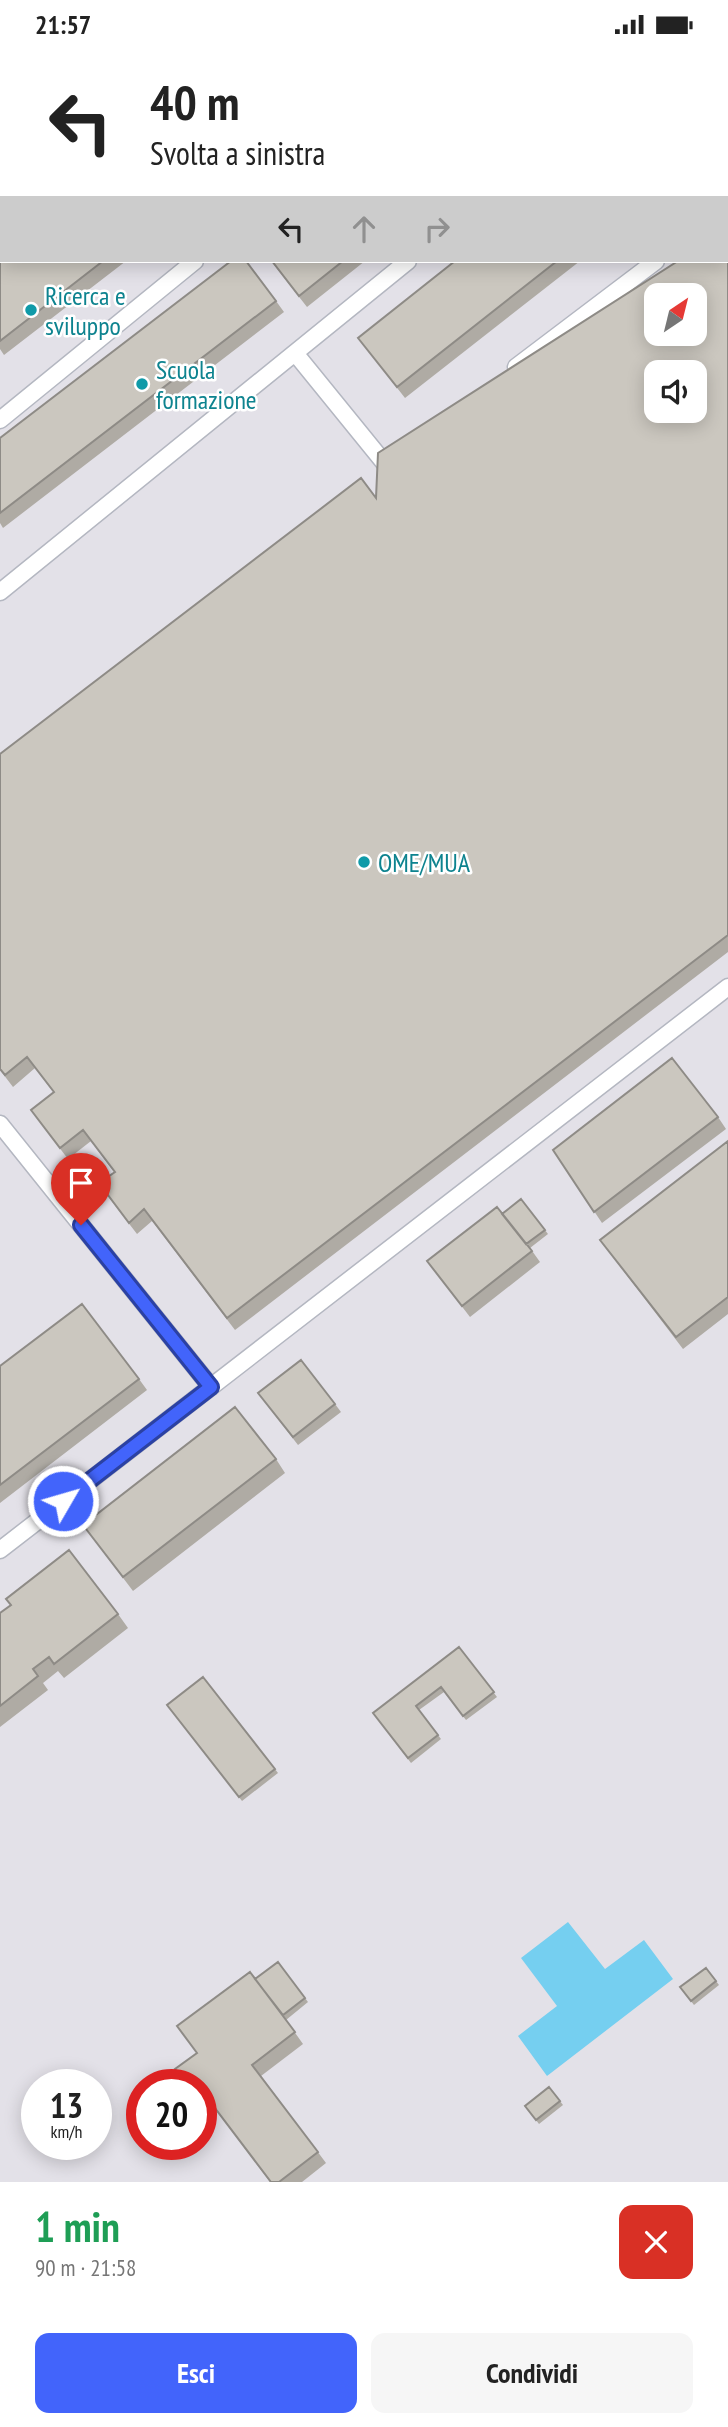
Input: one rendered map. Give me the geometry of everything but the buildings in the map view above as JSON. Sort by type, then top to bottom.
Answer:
[{"type":"lane","points":[[0,420],[193,263]]},
{"type":"lane","points":[[0,591],[406,263]]},
{"type":"lane","points":[[505,375],[653,263]]},
{"type":"lane","points":[[295,353],[386,465],[408,448]]},
{"type":"lane","points":[[0,1551],[728,986]]},
{"type":"lane","points":[[0,1124],[211,1387]]},
{"type":"shaded area","points":[[0,263],[728,263],[728,2182],[0,2182]]},
{"type":"water","points":[[568,1922],[605,1969],[644,1940],[673,1979],[547,2076],[518,2036],[557,2006],[521,1958]]},
{"type":"place","name":"Ricerca e sviluppo","points":[[31,310]]},
{"type":"place","name":"Scuola formazione","points":[[142,384]]},
{"type":"place","name":"OME/MUA","points":[[364,862]]},
{"type":"route","points":[[63,1501],[211,1387],[81,1225]]}]
